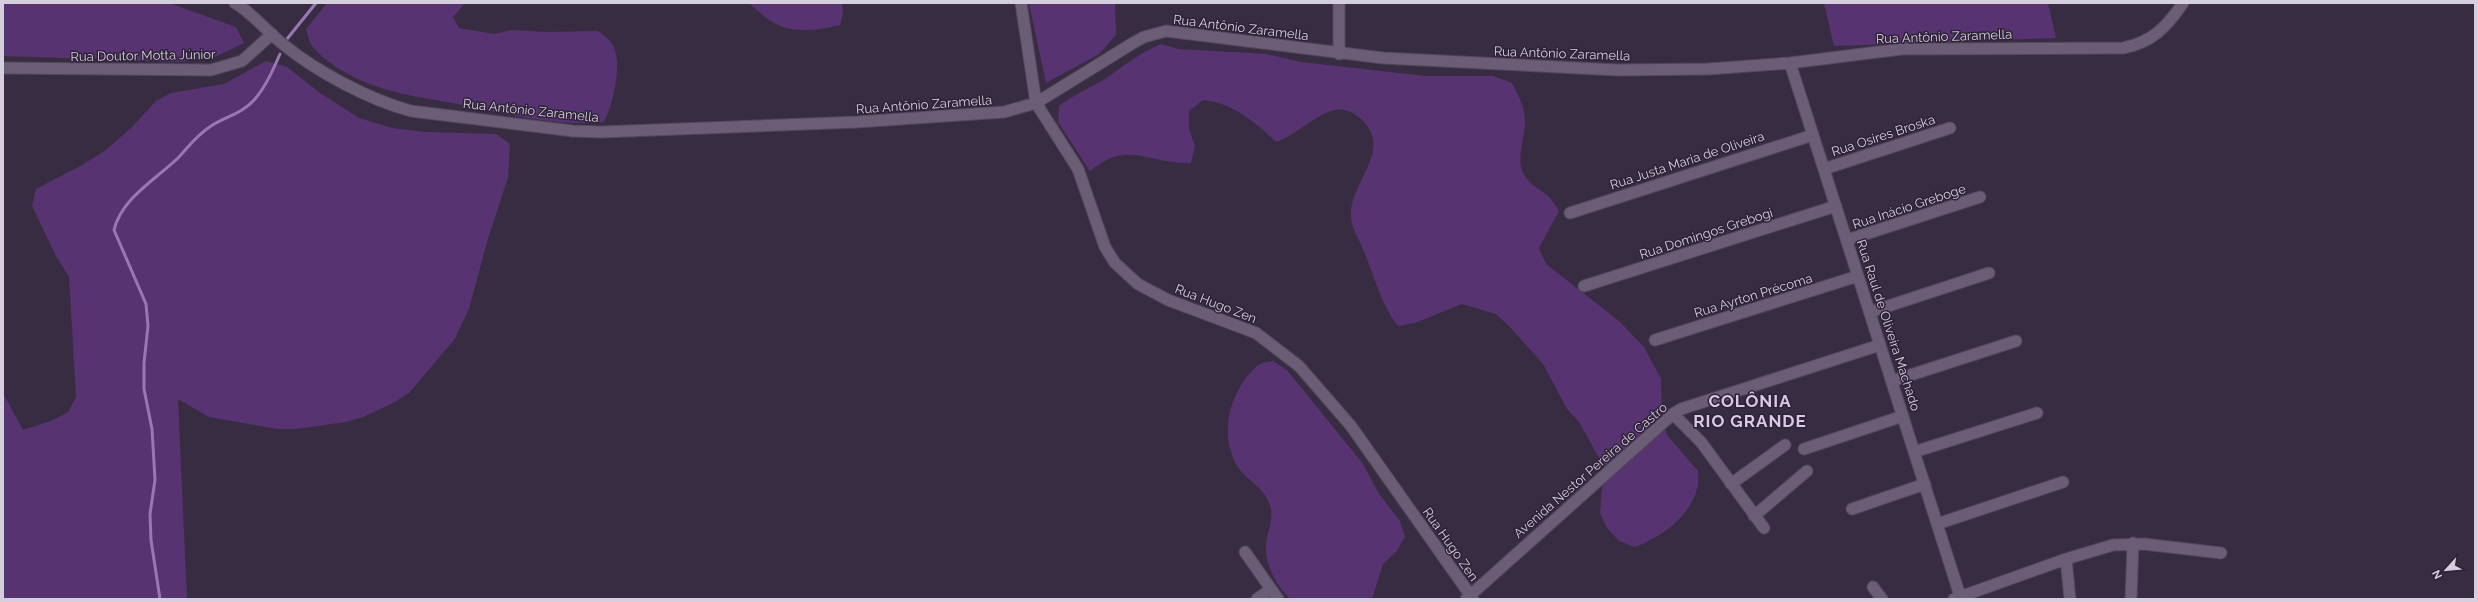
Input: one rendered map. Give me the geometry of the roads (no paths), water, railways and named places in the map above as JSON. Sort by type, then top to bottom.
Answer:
[{"type":"street","name":"Rua Antônio Zaramella","points":[[235,3],[287,48],[367,96],[388,105],[411,111],[573,131],[601,132],[870,122],[1004,112],[1036,103],[1133,43],[1144,37],[1166,31],[1339,54],[1384,58],[1617,70],[1700,69],[1790,63],[1902,49],[2032,47],[2123,48],[2136,46],[2154,37],[2164,28],[2183,3]]},
{"type":"street","name":"Rua Hugo Zen","points":[[1021,3],[1036,103],[1078,169],[1106,247],[1115,263],[1138,284],[1168,300],[1256,333],[1300,366],[1351,426],[1470,598]]},
{"type":"street","points":[[1339,3],[1339,54]]},
{"type":"street","name":"Rua Doutor Motta Júnior","points":[[3,68],[55,70],[211,70],[227,67],[242,61],[272,34]]},
{"type":"street","name":"Rua Raul de Oliveira Machado","points":[[1790,63],[1892,381],[1959,598]]},
{"type":"street","name":"Rua Osires Broska","points":[[1824,169],[1950,128]]},
{"type":"street","name":"Rua Justa Maria de Oliveira","points":[[1570,212],[1813,135]]},
{"type":"street","name":"Rua Inácio Greboge","points":[[1847,240],[1980,197]]},
{"type":"street","name":"Rua Domingos Grebogi","points":[[1584,286],[1836,206]]},
{"type":"street","points":[[1870,312],[1989,273]]},
{"type":"street","name":"Rua Ayrton Précoma","points":[[1655,340],[1858,276]]},
{"type":"street","points":[[1892,381],[2016,341]]},
{"type":"street","name":"Avenida Nestor Pereira de Castro","points":[[1470,598],[1673,414],[1681,409],[1880,345]]},
{"type":"street","points":[[1914,452],[2037,413]]},
{"type":"street","points":[[1673,414],[1698,437],[1764,528]]},
{"type":"street","points":[[1804,449],[1903,416]]},
{"type":"street","points":[[1731,484],[1785,445]]},
{"type":"street","points":[[1754,516],[1807,471]]},
{"type":"street","points":[[1937,524],[2063,482]]},
{"type":"street","points":[[1852,509],[1924,484]]},
{"type":"street","points":[[1959,598],[2066,559],[2113,545],[2133,543],[2221,553]]},
{"type":"street","points":[[2131,599],[2133,543]]},
{"type":"street","points":[[1245,552],[1278,599]]},
{"type":"street","points":[[2066,559],[2070,599]]},
{"type":"street","points":[[1873,587],[1882,599]]},
{"type":"street","points":[[1257,599],[1271,589]]},
{"type":"waterway","points":[[287,39],[316,3]]},
{"type":"waterway","points":[[160,599],[151,540],[150,514],[155,480],[152,429],[144,389],[144,363],[148,326],[146,304],[114,230],[124,208],[140,190],[178,158],[197,137],[206,129],[245,108],[255,99],[266,83],[280,54]]},
{"type":"district","name":"COLÔNIA RIO GRANDE","points":[[1750,411]]}]
